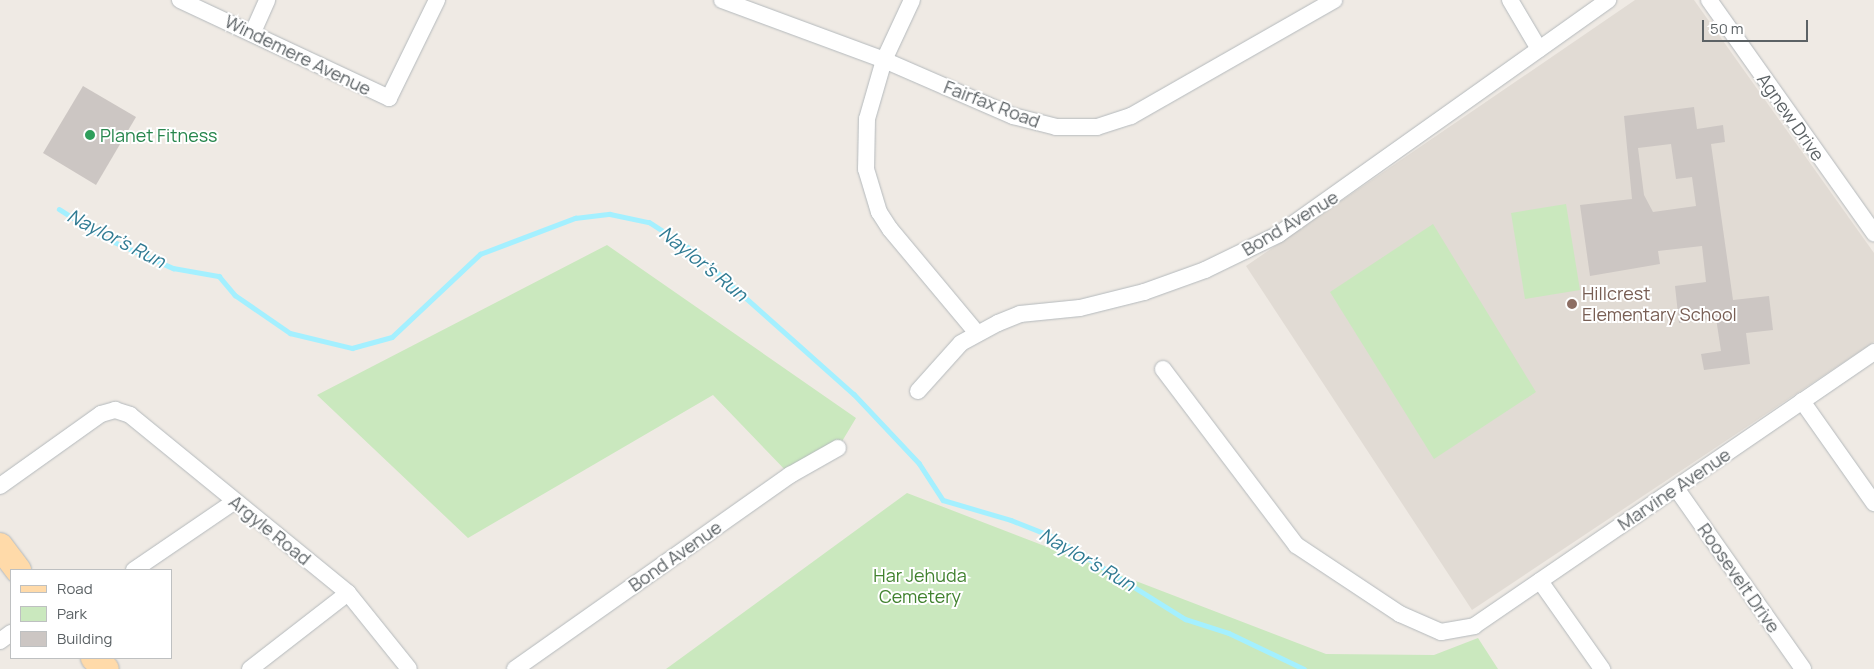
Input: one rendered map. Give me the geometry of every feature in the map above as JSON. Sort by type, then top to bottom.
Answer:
[{"type":"main road","points":[[0,546],[17,569]]},
{"type":"main road","points":[[95,659],[106,669]]},
{"type":"street","name":"Windemere Avenue","points":[[180,0],[253,32],[389,98],[437,0]]},
{"type":"street","points":[[253,32],[268,0]]},
{"type":"street","name":"Fairfax Road","points":[[722,0],[884,60],[1013,116],[1056,127],[1097,127],[1170,97],[1334,0]]},
{"type":"street","points":[[912,0],[884,60],[864,138],[866,169],[879,212],[906,250],[977,333]]},
{"type":"street","points":[[1510,0],[1539,49]]},
{"type":"street","name":"Bond Avenue","points":[[918,391],[962,343],[977,333],[1020,314],[1100,304],[1152,289],[1264,242],[1334,198],[1608,0]]},
{"type":"street","name":"Agnew Drive","points":[[1709,0],[1874,233]]},
{"type":"street","name":"Marvine Avenue","points":[[1163,369],[1296,545],[1400,614],[1441,632],[1474,626],[1874,352]]},
{"type":"street","points":[[1802,401],[1874,503]]},
{"type":"street","name":"Argyle Road","points":[[0,486],[101,414],[114,410],[130,415],[348,592],[409,669]]},
{"type":"street","name":"Bond Avenue","points":[[515,669],[790,474],[838,448]]},
{"type":"street","name":"Roosevelt Drive","points":[[1676,488],[1803,669]]},
{"type":"street","points":[[135,569],[235,501]]},
{"type":"street","points":[[1540,581],[1602,669]]},
{"type":"street","points":[[250,669],[348,592]]},
{"type":"shaded area","name":"Hillcrest Elementary School","points":[[1635,0],[1694,0],[1874,253],[1874,342],[1472,610],[1246,266]]},
{"type":"green space","points":[[1566,204],[1580,290],[1525,299],[1511,213]]},
{"type":"green space","points":[[1433,224],[1536,392],[1434,459],[1330,292]]},
{"type":"green space","points":[[607,245],[856,418],[838,448],[790,475],[713,395],[468,538],[317,395]]},
{"type":"green space","name":"Har Jehuda Cemetery","points":[[907,493],[1326,654],[1434,655],[1478,638],[1498,669],[666,669]]},
{"type":"building","name":"Planet Fitness","points":[[83,86],[136,117],[96,185],[43,153]]},
{"type":"building","name":"Hillcrest Elementary School","points":[[1694,107],[1697,129],[1723,125],[1725,142],[1711,144],[1733,300],[1769,296],[1773,330],[1746,333],[1750,364],[1704,370],[1701,354],[1721,351],[1716,318],[1679,323],[1675,286],[1706,282],[1702,246],[1658,251],[1660,264],[1590,276],[1580,205],[1632,199],[1624,116]],"holes":[[[1671,144],[1676,179],[1692,177],[1696,206],[1653,212],[1644,195],[1638,148]]]},
{"type":"waterway","name":"Naylor's Run","points":[[59,209],[103,237],[173,268],[219,276],[235,295],[290,333],[352,348],[392,337],[480,254],[575,218],[610,214],[649,222],[691,249],[854,394],[919,463],[943,500],[1011,520],[1054,537],[1185,619],[1229,633],[1304,669]]},
{"type":"place","name":"Planet Fitness","points":[[90,135]]},
{"type":"place","name":"Hillcrest Elementary School","points":[[1572,304]]}]
